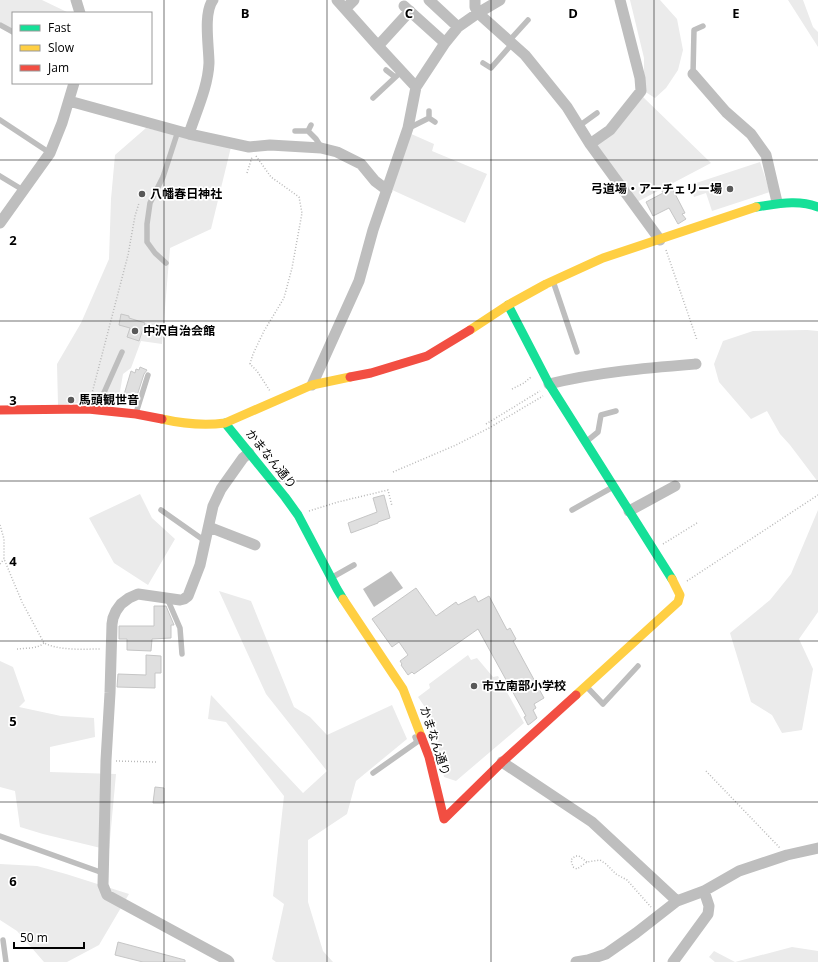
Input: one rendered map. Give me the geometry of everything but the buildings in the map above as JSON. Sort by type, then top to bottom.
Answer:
[{"type":"street","points":[[76,0],[80,12]]},
{"type":"street","points":[[189,134],[206,83],[209,65],[208,16],[213,0]]},
{"type":"street","points":[[337,0],[378,46],[398,74],[416,87]]},
{"type":"street","points":[[345,9],[354,0]]},
{"type":"street","points":[[429,0],[458,27]]},
{"type":"street","points":[[475,0],[475,7],[478,13],[524,55],[567,107],[590,144],[660,240]]},
{"type":"street","points":[[312,385],[359,281],[373,230],[408,128],[416,87],[445,43],[458,27],[500,0]]},
{"type":"street","points":[[590,144],[610,130],[642,91],[620,0]]},
{"type":"street","points":[[378,46],[407,9],[445,43]]},
{"type":"street","points":[[693,74],[726,112],[751,134],[766,155],[777,202]]},
{"type":"street","points":[[0,223],[50,153],[56,140],[74,84]]},
{"type":"street","points":[[69,101],[189,134],[248,147],[270,145],[321,148],[337,152],[361,164],[375,181],[387,190]]},
{"type":"street","points":[[0,410],[88,409],[136,414],[185,424],[211,425],[225,423],[312,385],[371,373],[427,356],[508,305],[553,281],[603,258],[756,207],[777,202],[800,203],[818,207]]},
{"type":"street","points":[[508,305],[551,386],[613,487],[678,587],[680,595],[678,602],[502,762],[592,822],[677,901]]},
{"type":"street","points":[[551,386],[576,377],[637,369],[696,364]]},
{"type":"street","name":"かまなん通り","points":[[225,423],[298,515],[331,579],[403,690],[429,757],[444,819],[502,762]]},
{"type":"street","points":[[228,962],[227,960],[107,895],[103,885],[106,760],[113,618],[116,611],[121,604],[138,594],[180,600],[188,596],[200,565],[213,506],[221,489],[243,458],[249,453]]},
{"type":"street","points":[[629,511],[675,486]]},
{"type":"street","points":[[209,527],[255,545]]},
{"type":"street","points":[[576,962],[606,954],[677,901],[704,891],[739,871],[787,855],[818,848]]},
{"type":"street","points":[[673,962],[708,914],[709,906],[704,891]]},
{"type":"lane","points":[[483,63],[491,68],[528,20]]},
{"type":"lane","points":[[0,24],[12,31]]},
{"type":"lane","points":[[693,74],[694,30],[703,26]]},
{"type":"lane","points":[[373,98],[398,74],[386,70]]},
{"type":"lane","points":[[429,111],[429,118]]},
{"type":"lane","points":[[579,126],[597,113]]},
{"type":"lane","points":[[408,128],[429,118]]},
{"type":"lane","points":[[429,118],[435,122]]},
{"type":"lane","points":[[0,120],[50,153]]},
{"type":"lane","points":[[308,131],[311,125]]},
{"type":"lane","points":[[166,262],[155,253],[148,242],[148,224],[150,204],[163,177],[178,131]]},
{"type":"lane","points":[[295,131],[308,131],[316,139],[321,148]]},
{"type":"lane","points":[[0,176],[23,190]]},
{"type":"lane","points":[[553,281],[577,352]]},
{"type":"lane","points":[[100,410],[102,397],[122,352]]},
{"type":"lane","points":[[136,414],[148,375]]},
{"type":"lane","points":[[585,442],[598,432],[601,415],[616,411]]},
{"type":"lane","points":[[572,510],[613,487]]},
{"type":"lane","points":[[161,510],[205,542]]},
{"type":"lane","points":[[331,579],[354,565]]},
{"type":"lane","points":[[167,598],[180,628],[182,654]]},
{"type":"lane","points":[[586,686],[603,704],[638,666]]},
{"type":"lane","points":[[373,774],[417,742],[404,709],[401,696],[403,690]]},
{"type":"lane","points":[[0,836],[103,873]]},
{"type":"lane","points":[[3,940],[6,962]]},
{"type":"path","points":[[247,173],[254,154],[271,177],[299,197],[302,213],[292,268],[284,298],[264,331],[250,364],[276,401]]},
{"type":"path","points":[[88,409],[128,255],[135,216],[139,203]]},
{"type":"path","points":[[660,240],[665,247],[697,340]]},
{"type":"path","points":[[512,389],[524,383],[540,366]]},
{"type":"path","points":[[486,424],[551,386]]},
{"type":"path","points":[[393,472],[456,445],[489,428],[551,386]]},
{"type":"path","points":[[298,515],[338,502],[388,490],[392,506]]},
{"type":"path","points":[[678,587],[818,495]]},
{"type":"path","points":[[653,550],[697,523]]},
{"type":"path","points":[[0,525],[4,540],[4,559],[22,602],[44,643],[60,648],[111,649]]},
{"type":"path","points":[[0,564],[4,559]]},
{"type":"path","points":[[17,649],[41,646],[44,643]]},
{"type":"path","points":[[106,760],[156,762]]},
{"type":"path","points":[[706,771],[787,855]]},
{"type":"path","points":[[587,862],[579,856],[575,856],[571,860],[573,867],[577,869],[587,862],[600,860],[616,874],[627,880],[658,915]]},
{"type":"shaded area","points":[[0,0],[42,0],[67,12],[12,12],[12,31],[0,26]]},
{"type":"shaded area","points":[[630,0],[660,0],[677,19],[683,50],[678,70],[666,88],[655,98],[644,91],[644,58]]},
{"type":"shaded area","points":[[788,0],[803,0],[813,27],[818,32],[818,47]]},
{"type":"shaded area","points":[[642,96],[711,163],[635,203],[594,145]]},
{"type":"shaded area","points":[[146,128],[231,147],[211,229],[170,248],[162,344],[141,341],[131,368],[123,374],[118,403],[102,401],[58,405],[57,364],[81,323],[109,259],[111,199],[115,155]]},
{"type":"shaded area","points":[[409,133],[434,144],[432,151],[487,174],[465,223],[390,189]]},
{"type":"shaded area","name":"弓道場・アーチェリー場","points":[[760,162],[770,192],[712,211],[706,193],[694,197],[690,185]]},
{"type":"shaded area","points":[[753,331],[818,331],[818,482],[780,434],[767,411],[751,419],[719,382],[714,364],[723,341]]},
{"type":"shaded area","points":[[140,494],[152,518],[175,539],[148,585],[114,563],[89,518]]},
{"type":"shaded area","points":[[818,510],[818,612],[799,639],[813,669],[802,730],[782,733],[772,715],[751,702],[730,633],[770,600],[791,574]]},
{"type":"shaded area","points":[[391,571],[403,588],[374,607],[363,589]]},
{"type":"shaded area","points":[[219,591],[251,601],[294,707],[310,717],[327,735],[392,705],[407,739],[356,781],[347,814],[308,840],[308,902],[323,951],[333,962],[276,962],[272,959],[284,904],[273,896],[284,796],[226,722],[208,719],[211,695],[303,793],[327,771],[266,694]]},
{"type":"shaded area","points":[[468,655],[471,660],[477,658],[493,677],[498,676],[524,723],[456,781],[444,777],[433,719],[418,697],[430,688],[429,684]]},
{"type":"shaded area","points":[[0,661],[13,667],[25,701],[19,707],[61,716],[94,718],[95,737],[50,747],[50,772],[116,774],[109,850],[20,827],[15,791],[0,787]]},
{"type":"shaded area","points":[[0,864],[37,866],[129,894],[99,945],[67,962],[44,962],[17,931],[0,920]]},
{"type":"shaded area","points":[[792,947],[818,951],[818,962],[735,962]]},
{"type":"shaded area","points":[[714,951],[735,962],[715,962],[709,957]]},
{"type":"traffic: fast","points":[[756,207],[795,203],[803,203],[818,207]]},
{"type":"traffic: fast","points":[[508,305],[549,384],[672,579]]},
{"type":"traffic: fast","points":[[225,423],[298,515],[343,599]]},
{"type":"traffic: slow","points":[[470,330],[508,305],[546,284],[603,258],[756,207]]},
{"type":"traffic: slow","points":[[162,419],[194,424],[225,423],[312,385],[350,377]]},
{"type":"traffic: slow","points":[[576,695],[678,602],[680,595],[672,579]]},
{"type":"traffic: slow","points":[[343,599],[403,689],[421,736]]},
{"type":"traffic: jam","points":[[350,377],[371,373],[427,356],[470,330]]},
{"type":"traffic: jam","points":[[0,410],[88,409],[136,414],[162,419]]},
{"type":"traffic: jam","points":[[421,736],[429,757],[444,819],[502,762],[576,695]]},
{"type":"place","name":"弓道場・アーチェリー場","points":[[730,189]]},
{"type":"place","name":"八幡春日神社","points":[[142,194]]},
{"type":"place","name":"中沢自治会館","points":[[135,331]]},
{"type":"place","name":"馬頭観世音","points":[[71,400]]},
{"type":"place","name":"市立南部小学校","points":[[474,686]]}]
